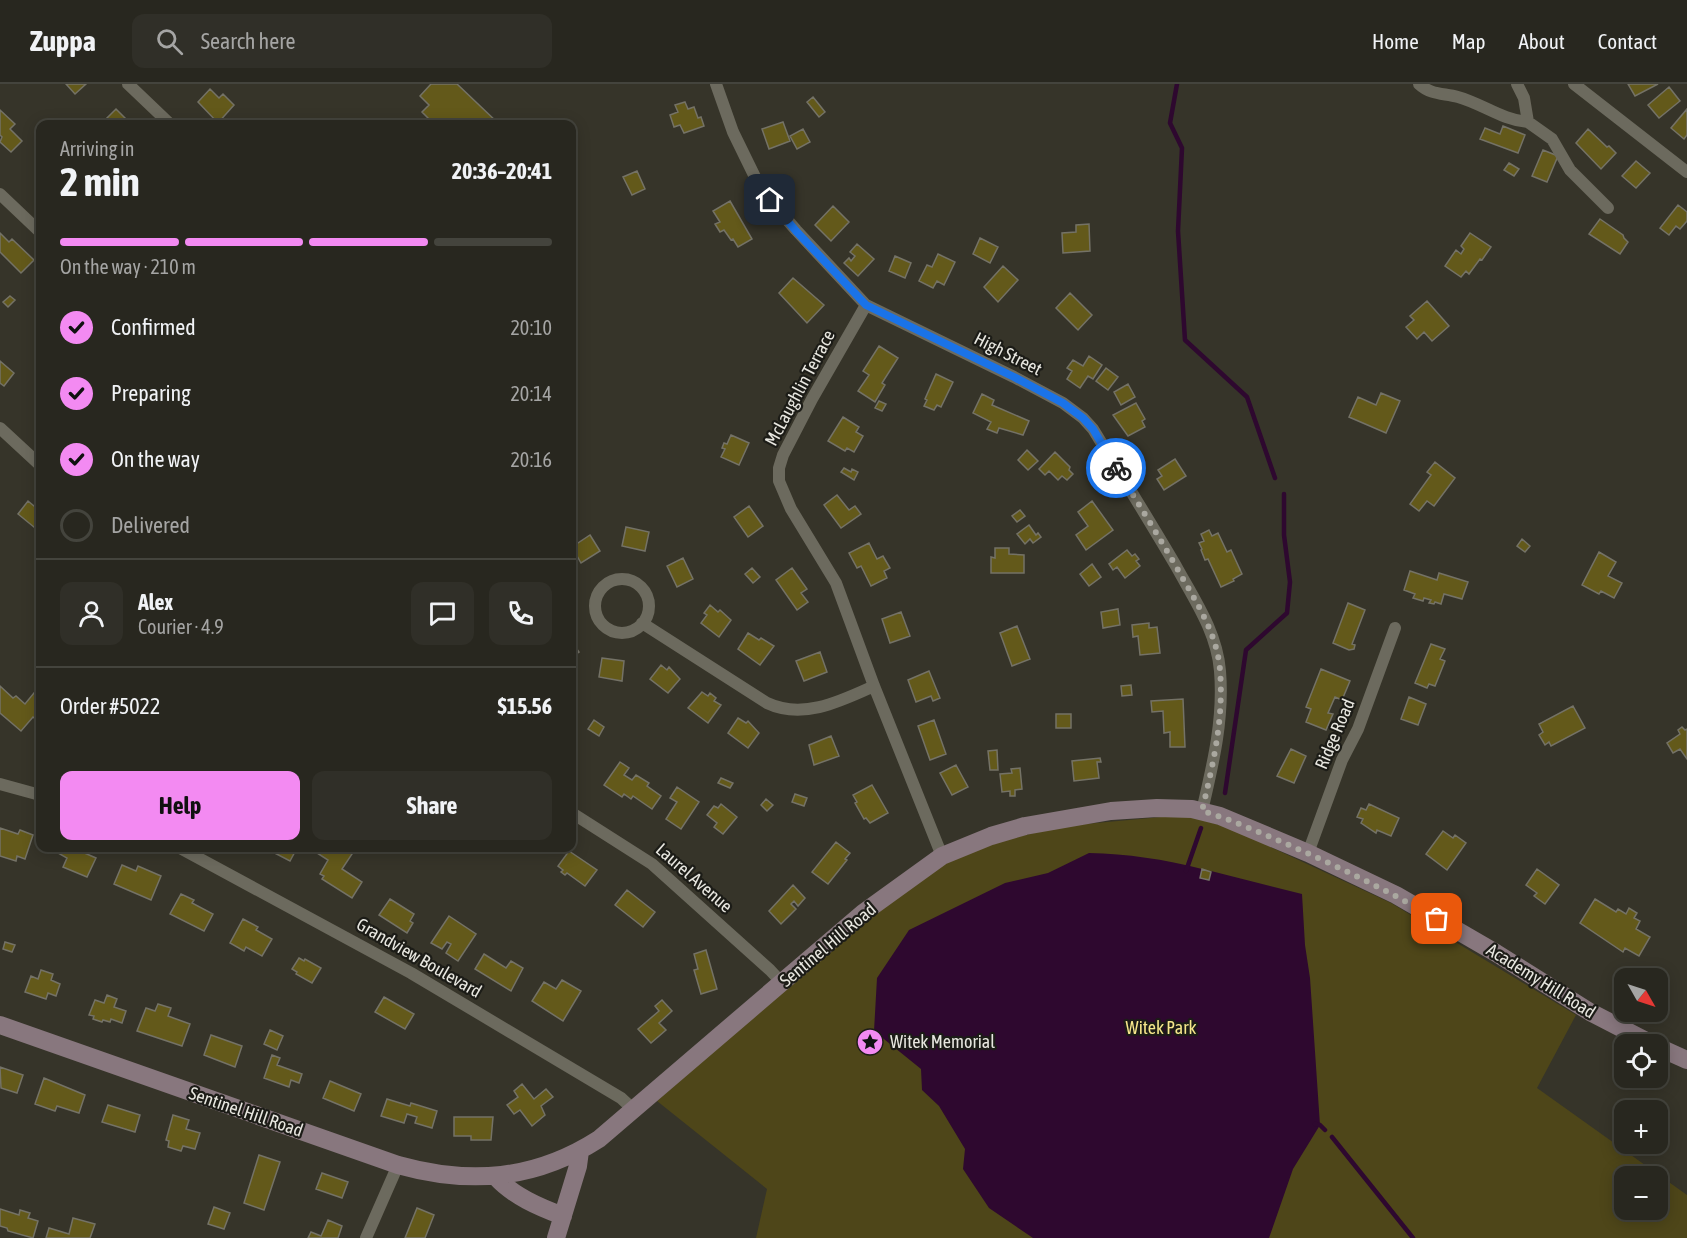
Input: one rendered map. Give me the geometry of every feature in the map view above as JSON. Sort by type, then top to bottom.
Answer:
[{"type":"main road","name":"Sentinel Hill Road","points":[[0,1025],[398,1165],[453,1177],[496,1177],[539,1167],[580,1151],[599,1139],[783,984],[863,913],[942,856],[991,836],[1054,820],[1111,811],[1158,808],[1175,807],[1202,811]]},
{"type":"main road","name":"Academy Hill Road","points":[[1202,811],[1220,816],[1308,853],[1396,895],[1496,953],[1590,1012],[1633,1034]]},
{"type":"main road","points":[[1668,1051],[1687,1060]]},
{"type":"main road","points":[[556,1238],[578,1166],[580,1151]]},
{"type":"main road","points":[[496,1177],[506,1188],[517,1195],[563,1216]]},
{"type":"street","points":[[128,84],[166,120]]},
{"type":"street","name":"High Street","points":[[716,84],[742,154],[760,184],[796,231],[866,305],[1063,403],[1093,429],[1205,618],[1214,643],[1220,670],[1218,741],[1202,811]]},
{"type":"street","points":[[1419,84],[1433,94],[1459,97],[1513,121],[1528,122],[1552,139],[1570,170],[1608,207]]},
{"type":"street","points":[[1517,84],[1524,98],[1528,122]]},
{"type":"street","points":[[1574,84],[1687,172]]},
{"type":"street","points":[[0,194],[36,228]]},
{"type":"street","name":"McLaughlin Terrace","points":[[866,305],[783,454],[779,468],[779,481],[791,509],[836,582],[874,686],[942,856]]},
{"type":"street","points":[[0,428],[36,461]]},
{"type":"street","points":[[617,579],[635,582],[647,596],[649,605],[642,623],[628,632],[612,631],[605,627],[596,613],[595,604],[601,588],[617,579]]},
{"type":"street","points":[[642,623],[767,703],[779,708],[800,711],[848,698],[874,686]]},
{"type":"street","name":"Ridge Road","points":[[1308,853],[1342,760],[1362,718],[1395,628]]},
{"type":"street","points":[[0,784],[36,794]]},
{"type":"street","name":"Laurel Avenue","points":[[576,816],[652,864],[783,984]]},
{"type":"street","name":"Grandview Boulevard","points":[[187,852],[411,973],[621,1098],[634,1110]]},
{"type":"street","points":[[366,1238],[398,1165]]},
{"type":"green space","name":"Witek Park","points":[[1172,816],[1191,817],[1230,828],[1391,903],[1576,1015],[1537,1088],[1614,1143],[1614,1154],[1630,1154],[1646,1166],[1614,1166],[1614,1220],[1668,1220],[1668,1181],[1687,1195],[1687,1238],[756,1238],[767,1189],[657,1101],[875,908],[948,861],[1000,841],[1064,826]]},
{"type":"shaded area","points":[[1089,853],[1174,862],[1202,869],[1200,878],[1209,880],[1211,871],[1302,894],[1320,1125],[1293,1169],[1269,1238],[1033,1238],[989,1208],[963,1169],[965,1149],[939,1106],[922,1090],[921,1069],[874,1031],[877,978],[909,930],[1005,883],[1048,873]]},
{"type":"building","points":[[66,84],[86,84],[75,94]]},
{"type":"building","points":[[431,84],[457,84],[495,120],[430,120],[422,112],[429,105],[420,96]]},
{"type":"building","points":[[1628,84],[1658,84],[1635,96]]},
{"type":"building","points":[[1669,87],[1680,101],[1659,118],[1648,105]]},
{"type":"building","points":[[210,89],[219,98],[223,94],[234,105],[221,120],[215,120],[198,102]]},
{"type":"building","points":[[813,97],[825,112],[819,117],[807,102]]},
{"type":"building","points":[[685,102],[688,109],[694,107],[704,126],[684,133],[680,125],[674,127],[670,115],[678,112],[675,105]]},
{"type":"building","points":[[116,109],[127,120],[105,120]]},
{"type":"building","points":[[1687,109],[1687,135],[1684,139],[1671,128]]},
{"type":"building","points":[[0,110],[15,124],[10,129],[22,141],[11,152],[0,142],[2,137],[0,135]]},
{"type":"building","points":[[783,122],[790,141],[769,149],[762,129]]},
{"type":"building","points":[[1503,126],[1525,135],[1518,153],[1480,139],[1485,128],[1500,134]]},
{"type":"building","points":[[803,129],[810,142],[797,149],[790,136]]},
{"type":"building","points":[[1588,129],[1616,153],[1601,169],[1576,143]]},
{"type":"building","points":[[1543,150],[1558,156],[1547,182],[1532,176]]},
{"type":"building","points":[[1636,161],[1650,173],[1636,188],[1622,176]]},
{"type":"building","points":[[1509,163],[1519,169],[1514,176],[1504,170]]},
{"type":"building","points":[[637,171],[645,189],[632,195],[623,177]]},
{"type":"building","points":[[730,201],[752,239],[738,247],[724,230],[720,232],[715,224],[720,222],[713,211]]},
{"type":"building","points":[[1678,205],[1687,212],[1687,221],[1680,229],[1676,226],[1669,235],[1660,228]]},
{"type":"building","points":[[833,206],[849,222],[831,241],[815,225]]},
{"type":"building","points":[[1600,219],[1623,235],[1628,242],[1620,254],[1589,234]]},
{"type":"building","points":[[1089,224],[1090,251],[1063,253],[1062,233],[1076,232],[1076,225]]},
{"type":"building","points":[[0,233],[9,242],[12,239],[34,260],[21,273],[0,252]]},
{"type":"building","points":[[1470,233],[1491,247],[1469,274],[1466,271],[1461,277],[1445,266],[1456,250],[1461,254],[1464,249],[1461,246]]},
{"type":"building","points":[[980,238],[998,247],[990,263],[973,254]]},
{"type":"building","points":[[857,244],[874,259],[858,276],[844,263],[849,258],[851,261],[855,256],[850,252]]},
{"type":"building","points":[[938,254],[955,262],[944,285],[937,281],[933,288],[919,281],[927,265],[932,267]]},
{"type":"building","points":[[895,256],[911,263],[905,278],[889,271]]},
{"type":"building","points":[[1003,266],[1018,280],[998,302],[984,287]]},
{"type":"building","points":[[793,278],[824,305],[807,323],[779,293]]},
{"type":"building","points":[[1070,293],[1092,315],[1078,330],[1056,308]]},
{"type":"building","points":[[10,296],[15,300],[8,307],[3,302]]},
{"type":"building","points":[[1427,301],[1449,326],[1432,341],[1424,332],[1417,339],[1406,327],[1414,320],[1410,316]]},
{"type":"building","points":[[879,346],[898,358],[882,383],[885,385],[875,402],[858,391],[869,375],[863,371]]},
{"type":"building","points":[[1089,356],[1102,365],[1093,379],[1088,376],[1080,388],[1067,379],[1072,371],[1067,368],[1073,360],[1083,366]]},
{"type":"building","points":[[0,361],[14,373],[4,386],[0,383]]},
{"type":"building","points":[[1106,368],[1118,377],[1108,390],[1096,381]]},
{"type":"building","points":[[936,374],[953,382],[941,407],[937,405],[934,410],[924,406]]},
{"type":"building","points":[[1128,384],[1135,397],[1121,405],[1114,392]]},
{"type":"building","points":[[1381,393],[1400,401],[1386,433],[1349,417],[1358,397],[1376,405]]},
{"type":"building","points":[[982,394],[994,400],[992,405],[1029,421],[1023,435],[999,428],[997,433],[987,429],[991,422],[973,413]]},
{"type":"building","points":[[879,401],[886,404],[882,411],[875,408]]},
{"type":"building","points":[[1136,403],[1145,419],[1142,421],[1145,427],[1128,436],[1113,415]]},
{"type":"building","points":[[843,417],[859,427],[856,432],[863,436],[854,452],[847,448],[845,451],[828,441]]},
{"type":"building","points":[[731,435],[749,443],[739,465],[721,457],[725,449],[722,448],[724,443],[727,444]]},
{"type":"building","points":[[1027,450],[1038,461],[1028,470],[1018,460]]},
{"type":"building","points":[[1055,452],[1070,467],[1069,470],[1073,474],[1067,480],[1062,476],[1058,480],[1049,471],[1045,475],[1039,469]]},
{"type":"building","points":[[1175,459],[1186,476],[1164,490],[1157,479],[1162,476],[1158,470]]},
{"type":"building","points":[[1435,462],[1455,478],[1434,506],[1427,501],[1419,511],[1410,504],[1431,475],[1427,472]]},
{"type":"building","points":[[844,468],[851,472],[852,469],[858,472],[854,480],[841,472]]},
{"type":"building","points":[[837,495],[849,510],[855,506],[861,514],[841,528],[824,505]]},
{"type":"building","points":[[28,501],[36,508],[36,529],[18,514]]},
{"type":"building","points":[[1092,501],[1113,530],[1086,550],[1076,535],[1088,526],[1078,512]]},
{"type":"building","points":[[749,506],[763,526],[748,537],[734,517]]},
{"type":"building","points":[[1020,510],[1025,516],[1017,522],[1012,516]]},
{"type":"building","points":[[1029,525],[1036,535],[1038,533],[1041,537],[1033,543],[1030,539],[1025,544],[1017,534]]},
{"type":"building","points":[[626,527],[649,532],[645,551],[622,546]]},
{"type":"building","points":[[1209,530],[1212,536],[1218,533],[1227,552],[1231,550],[1242,574],[1221,587],[1208,559],[1205,560],[1199,543],[1204,541],[1201,534]]},
{"type":"building","points":[[590,535],[600,551],[581,563],[576,554],[576,544]]},
{"type":"building","points":[[1522,539],[1530,546],[1525,552],[1517,546]]},
{"type":"building","points":[[869,543],[877,559],[883,556],[890,568],[884,571],[887,578],[871,586],[861,566],[857,568],[849,553]]},
{"type":"building","points":[[995,548],[1009,548],[1009,554],[1024,555],[1024,573],[991,573],[991,557],[995,558]]},
{"type":"building","points":[[1127,550],[1132,556],[1135,554],[1140,566],[1125,578],[1117,567],[1113,570],[1109,564]]},
{"type":"building","points":[[1599,552],[1616,562],[1608,576],[1622,583],[1614,598],[1601,591],[1599,594],[1582,585]]},
{"type":"building","points":[[683,558],[693,579],[677,587],[667,566]]},
{"type":"building","points":[[1092,564],[1101,577],[1089,586],[1080,574]]},
{"type":"building","points":[[752,568],[760,577],[753,583],[745,574]]},
{"type":"building","points":[[792,568],[807,589],[801,593],[808,602],[797,610],[776,580]]},
{"type":"building","points":[[1410,571],[1437,580],[1439,573],[1468,582],[1462,599],[1444,594],[1441,604],[1435,602],[1434,604],[1429,603],[1431,600],[1424,598],[1423,601],[1413,598],[1415,594],[1404,590]]},
{"type":"building","points":[[1348,603],[1365,610],[1352,644],[1355,645],[1354,649],[1349,650],[1333,643]]},
{"type":"building","points":[[710,605],[731,620],[719,637],[701,623]]},
{"type":"building","points":[[1118,609],[1120,625],[1103,628],[1101,612]]},
{"type":"building","points":[[901,612],[910,636],[890,643],[882,619]]},
{"type":"building","points":[[1149,623],[1149,628],[1157,627],[1160,653],[1140,655],[1138,636],[1133,637],[1132,625]]},
{"type":"building","points":[[1017,626],[1030,659],[1012,666],[1000,633]]},
{"type":"building","points":[[748,633],[774,646],[760,665],[738,649]]},
{"type":"building","points":[[1431,644],[1445,649],[1440,659],[1445,661],[1435,686],[1429,684],[1427,688],[1415,683]]},
{"type":"building","points":[[820,652],[827,672],[804,681],[796,661]]},
{"type":"building","points":[[602,658],[624,661],[622,681],[599,677]]},
{"type":"building","points":[[661,665],[667,670],[669,667],[680,679],[668,693],[650,679]]},
{"type":"building","points":[[1321,669],[1350,681],[1342,700],[1335,697],[1328,713],[1333,714],[1326,730],[1306,722],[1311,709],[1306,707]]},
{"type":"building","points":[[929,671],[940,698],[933,701],[931,696],[916,702],[908,680]]},
{"type":"building","points":[[1131,685],[1132,695],[1122,696],[1121,686]]},
{"type":"building","points":[[0,686],[13,698],[16,696],[25,704],[36,690],[36,720],[33,717],[21,731],[0,713]]},
{"type":"building","points":[[702,692],[708,696],[710,693],[716,698],[714,701],[721,705],[708,723],[688,708]]},
{"type":"building","points":[[1409,697],[1426,704],[1418,725],[1401,719]]},
{"type":"building","points":[[1183,699],[1185,747],[1170,747],[1170,732],[1164,733],[1163,711],[1152,712],[1151,701]]},
{"type":"building","points":[[1573,706],[1585,728],[1551,746],[1549,742],[1545,745],[1539,735],[1543,732],[1539,724]]},
{"type":"building","points":[[1056,714],[1071,714],[1071,728],[1056,728]]},
{"type":"building","points":[[738,718],[746,723],[748,721],[759,733],[748,748],[728,733]]},
{"type":"building","points":[[594,720],[604,727],[599,736],[588,729]]},
{"type":"building","points":[[934,720],[946,754],[930,760],[918,726]]},
{"type":"building","points":[[1682,727],[1687,729],[1687,759],[1680,749],[1673,753],[1667,743],[1680,734],[1678,730]]},
{"type":"building","points":[[831,736],[839,756],[814,765],[809,745]]},
{"type":"building","points":[[1291,749],[1306,756],[1294,783],[1277,776]]},
{"type":"building","points":[[997,750],[998,770],[990,770],[988,751]]},
{"type":"building","points":[[1100,758],[1101,762],[1097,762],[1099,778],[1074,781],[1072,761]]},
{"type":"building","points":[[620,762],[629,768],[624,775],[632,780],[636,775],[649,783],[647,786],[661,796],[652,809],[633,796],[631,799],[624,794],[622,797],[604,785]]},
{"type":"building","points":[[956,765],[968,787],[952,795],[940,773]]},
{"type":"building","points":[[1020,768],[1022,789],[1015,790],[1015,796],[1010,796],[1010,791],[1002,792],[1000,774],[1012,773],[1011,769]]},
{"type":"building","points":[[721,778],[733,783],[730,788],[718,783]]},
{"type":"building","points":[[872,785],[888,813],[870,823],[866,818],[864,819],[853,795]]},
{"type":"building","points":[[677,787],[699,802],[681,829],[666,819],[677,802],[670,798]]},
{"type":"building","points":[[795,794],[807,798],[804,806],[792,802]]},
{"type":"building","points":[[766,799],[773,805],[767,811],[761,805]]},
{"type":"building","points":[[721,804],[737,817],[723,834],[714,827],[717,823],[707,815],[714,806],[718,808]]},
{"type":"building","points":[[1369,804],[1399,818],[1391,836],[1377,830],[1376,833],[1361,823],[1363,819],[1357,817],[1361,808],[1366,810]]},
{"type":"building","points":[[0,828],[18,834],[20,830],[33,835],[25,859],[17,856],[16,861],[0,856]]},
{"type":"building","points":[[1443,831],[1453,838],[1455,835],[1466,843],[1447,870],[1426,854]]},
{"type":"building","points":[[836,842],[850,853],[828,884],[812,872]]},
{"type":"building","points":[[82,852],[96,858],[87,877],[63,867],[67,858],[58,853]]},
{"type":"building","points":[[273,852],[295,852],[290,861]]},
{"type":"building","points":[[353,852],[342,869],[362,882],[352,898],[322,879],[324,876],[320,874],[328,860],[317,853]]},
{"type":"building","points":[[570,852],[597,870],[585,886],[567,873],[565,875],[558,866]]},
{"type":"building","points":[[122,865],[136,871],[138,866],[161,876],[151,900],[114,884]]},
{"type":"building","points":[[1202,869],[1211,872],[1209,880],[1200,878]]},
{"type":"building","points":[[1537,869],[1559,885],[1545,904],[1534,896],[1537,893],[1526,885]]},
{"type":"building","points":[[793,885],[805,898],[798,906],[794,901],[791,904],[796,909],[781,924],[769,911]]},
{"type":"building","points":[[627,890],[655,912],[643,927],[615,905]]},
{"type":"building","points":[[181,894],[194,900],[192,903],[213,914],[204,931],[170,914]]},
{"type":"building","points":[[390,899],[414,914],[410,921],[413,923],[407,933],[379,915]]},
{"type":"building","points":[[1595,899],[1616,912],[1618,909],[1626,914],[1629,908],[1637,913],[1634,918],[1640,921],[1636,929],[1650,937],[1639,956],[1625,948],[1623,952],[1580,923]]},
{"type":"building","points":[[449,916],[476,934],[458,961],[446,953],[451,944],[447,942],[442,949],[431,943]]},
{"type":"building","points":[[243,919],[258,927],[256,930],[272,939],[262,956],[246,947],[244,951],[230,943]]},
{"type":"building","points":[[5,942],[15,945],[12,952],[3,949]]},
{"type":"building","points":[[706,950],[717,989],[701,994],[694,970],[698,969],[694,954]]},
{"type":"building","points":[[484,954],[506,968],[511,961],[523,968],[511,991],[475,969]]},
{"type":"building","points":[[299,958],[321,968],[312,983],[296,974],[297,972],[292,969]]},
{"type":"building","points":[[41,970],[53,974],[51,980],[60,984],[56,996],[48,993],[46,999],[25,992],[31,976],[38,979]]},
{"type":"building","points":[[562,980],[581,991],[563,1021],[532,1001],[544,982],[556,989]]},
{"type":"building","points":[[107,995],[117,999],[114,1007],[126,1011],[122,1023],[111,1019],[110,1022],[103,1020],[102,1022],[89,1015],[95,1000],[104,1003]]},
{"type":"building","points":[[384,997],[414,1014],[405,1029],[375,1012]]},
{"type":"building","points":[[662,1000],[672,1011],[659,1023],[666,1030],[651,1043],[638,1029],[659,1011],[655,1006]]},
{"type":"building","points":[[158,1004],[171,1008],[168,1016],[190,1024],[182,1046],[137,1031],[146,1008],[155,1011]]},
{"type":"building","points":[[270,1030],[283,1036],[277,1050],[264,1044]]},
{"type":"building","points":[[211,1035],[242,1046],[235,1067],[204,1055]]},
{"type":"building","points":[[272,1055],[280,1058],[277,1065],[302,1074],[299,1083],[291,1080],[289,1087],[264,1078]]},
{"type":"building","points":[[0,1067],[23,1075],[17,1093],[1,1088]]},
{"type":"building","points":[[44,1078],[85,1095],[79,1113],[57,1106],[55,1111],[35,1104]]},
{"type":"building","points":[[330,1081],[361,1094],[354,1111],[323,1098]]},
{"type":"building","points":[[522,1084],[534,1099],[546,1089],[553,1097],[541,1106],[545,1115],[532,1126],[520,1110],[514,1114],[507,1105],[518,1097],[514,1091]]},
{"type":"building","points":[[387,1099],[437,1111],[432,1128],[415,1123],[417,1117],[407,1114],[404,1123],[381,1116]]},
{"type":"building","points":[[108,1105],[140,1115],[135,1132],[102,1122]]},
{"type":"building","points":[[173,1115],[189,1120],[186,1129],[200,1133],[195,1149],[183,1146],[181,1151],[168,1147],[169,1141],[166,1140]]},
{"type":"building","points":[[454,1117],[493,1117],[491,1140],[471,1140],[471,1136],[454,1136]]},
{"type":"building","points":[[259,1155],[280,1162],[264,1210],[244,1203]]},
{"type":"building","points":[[322,1173],[348,1182],[342,1198],[316,1189]]},
{"type":"building","points":[[214,1207],[230,1213],[224,1229],[208,1224]]},
{"type":"building","points":[[417,1208],[434,1215],[425,1238],[405,1238]]},
{"type":"building","points":[[0,1209],[19,1215],[20,1210],[30,1213],[28,1218],[38,1221],[33,1238],[8,1231],[7,1228],[0,1226]]},
{"type":"building","points":[[73,1218],[95,1224],[90,1238],[46,1238],[49,1228],[69,1234]]},
{"type":"building","points":[[328,1220],[342,1226],[338,1238],[308,1238],[311,1232],[321,1236]]},
{"type":"waterway","points":[[1177,84],[1170,123],[1182,148],[1178,231],[1185,340],[1247,397],[1275,478]]},
{"type":"waterway","points":[[1225,793],[1246,650],[1287,613],[1290,582],[1284,535],[1284,494]]},
{"type":"waterway","points":[[1186,871],[1201,828]]},
{"type":"waterway","points":[[1315,1124],[1325,1130]]},
{"type":"waterway","points":[[1332,1137],[1413,1238]]},
{"type":"way so far","points":[[1116,468],[1154,528],[1205,618],[1217,652],[1220,670],[1218,741],[1202,811],[1220,816],[1322,859],[1396,895],[1437,919]]},
{"type":"place","name":"Witek Memorial","points":[[870,1042]]},
{"type":"route","points":[[770,200],[866,305],[1063,403],[1093,429],[1116,468]]}]
